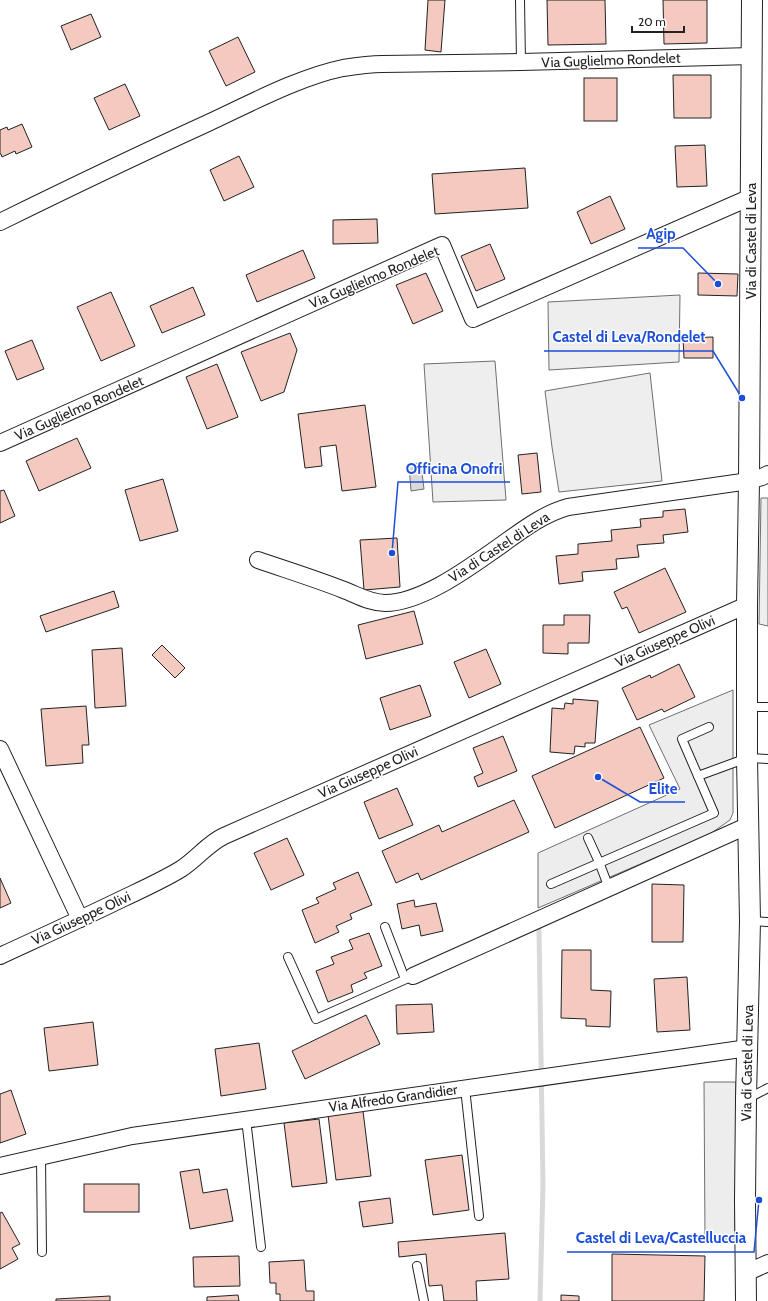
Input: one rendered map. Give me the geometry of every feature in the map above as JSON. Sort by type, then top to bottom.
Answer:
[{"type":"street","name":"Via di Castel di Leva","points":[[746,1301],[746,1099],[748,1048],[759,922],[749,825],[747,707],[752,0]]},
{"type":"street","name":"Via Guglielmo Rondelet","points":[[0,222],[281,90],[342,68],[382,64],[752,56]]},
{"type":"street","name":"Via Guglielmo Rondelet","points":[[0,443],[442,245],[473,318],[751,197]]},
{"type":"street","points":[[749,482],[762,478],[768,474]]},
{"type":"street","name":"Via di Castel di Leva","points":[[258,560],[345,590],[364,599],[376,602],[395,602],[426,592],[445,582],[536,521],[558,510],[568,507],[749,482]]},
{"type":"street","name":"Via Giuseppe Olivi","points":[[0,956],[80,919],[181,869],[220,838],[747,605]]},
{"type":"street","points":[[2,758],[80,919]]},
{"type":"street","points":[[409,977],[749,825]]},
{"type":"street","name":"Via Alfredo Grandidier","points":[[0,1166],[132,1136],[748,1048]]},
{"type":"street","points":[[746,1273],[768,1262]]},
{"type":"lane","points":[[520,0],[521,62]]},
{"type":"lane","points":[[747,707],[768,707]]},
{"type":"lane","points":[[551,884],[714,813],[682,739],[709,727]]},
{"type":"lane","points":[[698,776],[748,758],[768,759]]},
{"type":"lane","points":[[588,838],[609,888]]},
{"type":"lane","points":[[288,957],[316,1019],[409,977],[385,927]]},
{"type":"lane","points":[[466,1088],[480,1216]]},
{"type":"lane","points":[[746,1099],[768,1088]]},
{"type":"lane","points":[[246,1119],[261,1247]]},
{"type":"lane","points":[[41,1157],[42,1252]]},
{"type":"lane","points":[[417,1266],[424,1301]]},
{"type":"shaded area","points":[[680,295],[679,362],[549,370],[548,302]]},
{"type":"shaded area","points":[[495,361],[506,500],[433,502],[424,364]]},
{"type":"shaded area","points":[[650,373],[662,481],[559,492],[545,391]]},
{"type":"shaded area","points":[[413,463],[421,464],[424,489],[411,491],[409,466]]},
{"type":"shaded area","points":[[761,498],[768,498],[768,626],[759,624]]},
{"type":"shaded area","points":[[733,690],[733,813],[730,820],[710,834],[538,908],[538,853],[680,789],[649,725]]},
{"type":"shaded area","points":[[704,1082],[736,1082],[735,1239],[705,1239]]},
{"type":"building","points":[[428,0],[445,0],[441,52],[425,50]]},
{"type":"building","points":[[547,0],[605,0],[606,44],[548,45]]},
{"type":"building","points":[[663,0],[707,0],[707,43],[664,44]]},
{"type":"building","points":[[91,14],[101,37],[71,50],[61,26]]},
{"type":"building","points":[[238,37],[255,72],[226,86],[209,51]]},
{"type":"building","points":[[673,75],[711,75],[711,118],[674,118]]},
{"type":"building","points":[[584,78],[617,78],[617,121],[584,121]]},
{"type":"building","points":[[125,84],[140,116],[109,130],[94,98]]},
{"type":"building","points":[[22,124],[32,147],[16,154],[15,151],[2,157],[0,154],[0,130],[7,127],[8,130]]},
{"type":"building","points":[[705,145],[707,186],[677,187],[675,146]]},
{"type":"building","points":[[239,156],[254,187],[224,201],[210,170]]},
{"type":"building","points":[[525,168],[528,208],[435,214],[432,174]]},
{"type":"building","points":[[610,196],[625,229],[591,244],[577,212]]},
{"type":"building","points":[[377,219],[378,243],[333,244],[333,220]]},
{"type":"building","points":[[490,244],[505,279],[476,291],[461,256]]},
{"type":"building","points":[[303,250],[315,278],[257,302],[246,275]]},
{"type":"building","points":[[426,273],[443,311],[413,324],[396,285]]},
{"type":"building","points":[[698,273],[738,274],[737,296],[698,295]]},
{"type":"building","points":[[193,287],[205,315],[162,333],[150,306]]},
{"type":"building","points":[[111,292],[135,346],[101,361],[77,307]]},
{"type":"building","points":[[290,333],[297,350],[284,392],[261,401],[241,352]]},
{"type":"building","points":[[713,337],[713,358],[684,358],[683,338]]},
{"type":"building","points":[[32,340],[44,369],[17,380],[5,351]]},
{"type":"building","points":[[217,364],[238,417],[207,429],[186,377]]},
{"type":"building","points":[[365,405],[376,487],[342,491],[336,445],[320,447],[322,466],[305,468],[298,414]]},
{"type":"building","points":[[77,438],[91,468],[39,491],[26,461]]},
{"type":"building","points":[[537,453],[541,492],[522,494],[518,455]]},
{"type":"building","points":[[163,479],[178,531],[140,541],[125,490]]},
{"type":"building","points":[[4,490],[15,516],[0,523],[0,491]]},
{"type":"building","points":[[685,509],[688,532],[663,535],[664,543],[637,545],[639,557],[616,559],[617,569],[582,572],[583,581],[559,584],[556,556],[578,554],[578,544],[612,541],[611,530],[641,527],[640,519],[663,517],[663,511]]},
{"type":"building","points":[[397,538],[400,587],[364,590],[360,540]]},
{"type":"building","points":[[665,568],[686,612],[639,633],[627,607],[622,609],[614,592]]},
{"type":"building","points":[[114,591],[119,607],[46,632],[40,616]]},
{"type":"building","points":[[414,611],[423,644],[366,659],[358,625]]},
{"type":"building","points":[[564,615],[590,615],[589,643],[568,643],[568,654],[543,653],[543,625],[564,625]]},
{"type":"building","points":[[162,645],[185,668],[175,678],[152,655]]},
{"type":"building","points":[[122,648],[126,706],[95,708],[92,650]]},
{"type":"building","points":[[486,649],[501,684],[469,698],[454,662]]},
{"type":"building","points":[[679,664],[695,697],[664,712],[662,709],[637,720],[622,688],[650,675],[651,678]]},
{"type":"building","points":[[420,685],[431,716],[390,730],[380,698]]},
{"type":"building","points":[[573,699],[598,701],[595,743],[585,743],[585,747],[575,746],[574,754],[550,752],[552,708],[564,709],[565,703],[573,704]]},
{"type":"building","points":[[86,706],[89,745],[82,745],[83,763],[46,766],[41,709]]},
{"type":"building","points":[[640,727],[664,778],[555,828],[532,776]]},
{"type":"building","points":[[503,736],[517,771],[478,787],[474,777],[483,773],[473,748]]},
{"type":"building","points":[[397,788],[413,825],[379,839],[364,802]]},
{"type":"building","points":[[514,800],[529,832],[421,880],[418,873],[396,883],[382,851],[439,825],[442,832]]},
{"type":"building","points":[[287,838],[304,875],[271,890],[254,853]]},
{"type":"building","points":[[358,872],[372,905],[350,914],[352,919],[336,926],[339,932],[315,943],[302,910],[319,903],[316,898],[336,889],[333,883]]},
{"type":"building","points":[[0,878],[11,903],[0,908]]},
{"type":"building","points":[[652,884],[684,885],[683,942],[652,942]]},
{"type":"building","points":[[414,900],[415,907],[436,903],[443,931],[421,936],[419,925],[402,929],[397,904]]},
{"type":"building","points":[[369,933],[382,966],[364,973],[367,978],[351,985],[353,992],[328,1002],[316,971],[334,964],[331,957],[353,949],[349,940]]},
{"type":"building","points":[[562,950],[591,950],[591,990],[611,991],[610,1027],[586,1026],[586,1019],[561,1018]]},
{"type":"building","points":[[687,977],[690,1030],[657,1032],[654,979]]},
{"type":"building","points":[[432,1004],[434,1032],[397,1034],[396,1005]]},
{"type":"building","points":[[366,1015],[380,1044],[305,1079],[292,1051]]},
{"type":"building","points":[[93,1022],[98,1065],[49,1071],[44,1028]]},
{"type":"building","points":[[259,1043],[266,1089],[221,1096],[215,1049]]},
{"type":"building","points":[[11,1090],[26,1134],[0,1143],[0,1094]]},
{"type":"building","points":[[363,1111],[371,1176],[336,1180],[328,1115]]},
{"type":"building","points":[[319,1119],[327,1183],[292,1187],[284,1123]]},
{"type":"building","points":[[462,1155],[469,1210],[433,1215],[425,1160]]},
{"type":"building","points":[[199,1169],[203,1193],[227,1189],[233,1221],[190,1229],[180,1172]]},
{"type":"building","points":[[84,1184],[139,1184],[139,1212],[84,1212]]},
{"type":"building","points":[[390,1198],[393,1223],[363,1227],[359,1202]]},
{"type":"building","points":[[2,1212],[20,1244],[12,1248],[18,1259],[0,1269],[0,1213]]},
{"type":"building","points":[[505,1233],[509,1279],[476,1281],[477,1301],[444,1301],[442,1285],[429,1286],[426,1254],[399,1257],[398,1242]]},
{"type":"building","points":[[612,1254],[705,1256],[704,1301],[612,1301]]},
{"type":"building","points":[[239,1256],[240,1286],[194,1287],[193,1257]]},
{"type":"building","points":[[304,1260],[306,1291],[314,1291],[314,1301],[280,1301],[280,1294],[276,1294],[276,1283],[270,1283],[269,1262]]},
{"type":"building","points":[[238,1295],[239,1301],[207,1301],[207,1297]]},
{"type":"building","points":[[561,1295],[579,1296],[579,1301],[561,1301]]},
{"type":"building","points":[[110,1296],[110,1301],[56,1301],[56,1299]]},
{"type":"waterway","points":[[539,929],[543,1185],[540,1301]]},
{"type":"place","name":"Agip","points":[[718,284]]},
{"type":"place","name":"Castel di Leva/Rondelet","points":[[742,398]]},
{"type":"place","name":"Officina Onofri","points":[[392,553]]},
{"type":"place","name":"Elite","points":[[598,777]]},
{"type":"place","name":"Castel di Leva/Castelluccia","points":[[759,1200]]}]
